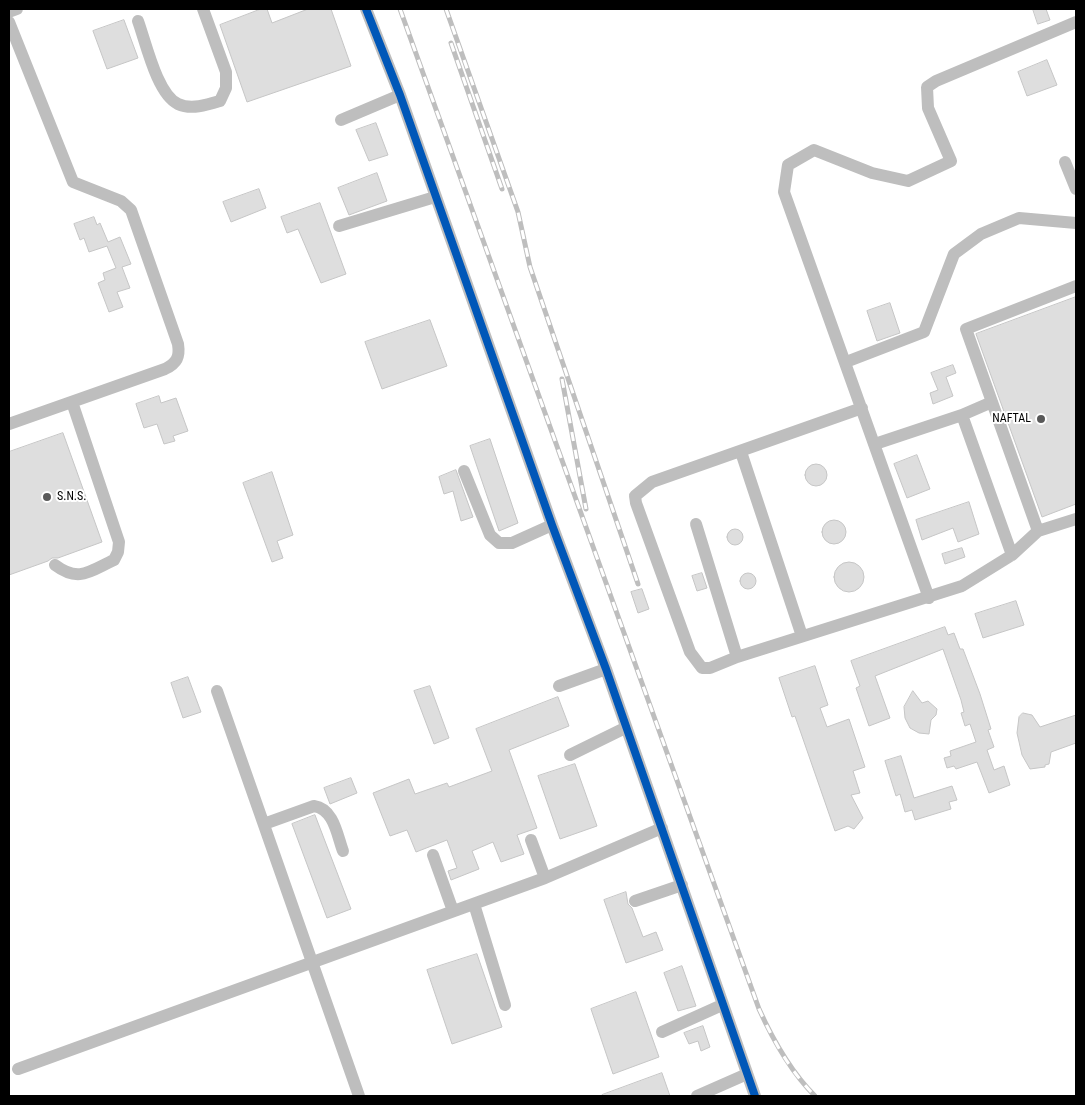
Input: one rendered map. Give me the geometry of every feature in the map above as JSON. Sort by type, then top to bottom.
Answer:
[{"type":"street","points":[[9,12],[17,9]]},
{"type":"street","points":[[138,21],[164,91],[178,104],[202,107],[220,101],[226,88],[226,72],[203,9]]},
{"type":"street","points":[[366,9],[400,95],[552,525],[606,669],[755,1096]]},
{"type":"street","points":[[9,22],[73,182],[121,201],[131,210],[180,354],[175,364],[9,424]]},
{"type":"street","points":[[929,598],[784,192],[788,164],[814,150],[872,173],[908,181],[952,161],[928,108],[927,87],[936,81],[1076,22]]},
{"type":"street","points":[[340,120],[400,95]]},
{"type":"street","points":[[1065,162],[1076,189]]},
{"type":"street","points":[[339,226],[435,197]]},
{"type":"street","points":[[846,362],[924,332],[954,254],[981,234],[1019,218],[1076,223]]},
{"type":"street","points":[[1038,531],[966,329],[1076,286]]},
{"type":"street","points":[[55,565],[67,574],[83,574],[114,560],[118,552],[119,542],[72,402]]},
{"type":"street","points":[[875,444],[962,415],[992,402]]},
{"type":"street","points":[[862,408],[652,482],[635,496],[636,504],[680,624],[696,663],[702,668],[710,668],[802,636],[929,598],[962,586],[1012,555],[1038,531],[1076,519]]},
{"type":"street","points":[[962,415],[1012,555]]},
{"type":"street","points":[[741,452],[802,636]]},
{"type":"street","points":[[464,471],[490,536],[499,543],[512,543],[552,525]]},
{"type":"street","points":[[696,524],[737,658]]},
{"type":"street","points":[[559,686],[606,669]]},
{"type":"street","points":[[217,690],[359,1096]]},
{"type":"street","points":[[570,754],[625,728]]},
{"type":"street","points":[[264,824],[314,806],[323,808],[329,813],[343,852]]},
{"type":"street","points":[[18,1069],[545,878],[662,828]]},
{"type":"street","points":[[531,840],[545,878]]},
{"type":"street","points":[[433,855],[453,911]]},
{"type":"street","points":[[635,901],[682,885]]},
{"type":"street","points":[[474,904],[505,1005]]},
{"type":"street","points":[[662,1032],[722,1005]]},
{"type":"street","points":[[697,1096],[747,1074]]},
{"type":"building","points":[[261,9],[267,9],[272,23],[308,9],[331,9],[351,66],[247,102],[220,25]]},
{"type":"building","points":[[1033,9],[1046,9],[1050,20],[1038,24]]},
{"type":"building","points":[[124,20],[138,58],[107,69],[93,31]]},
{"type":"building","points":[[1047,60],[1057,85],[1027,96],[1018,72]]},
{"type":"building","points":[[376,123],[388,155],[369,161],[356,130]]},
{"type":"building","points":[[377,173],[387,201],[349,215],[338,188]]},
{"type":"building","points":[[259,189],[266,208],[231,222],[223,202]]},
{"type":"building","points":[[320,203],[346,274],[321,283],[298,229],[287,233],[281,217]]},
{"type":"building","points":[[94,217],[97,225],[100,223],[108,242],[120,237],[131,264],[122,267],[130,288],[117,292],[123,307],[109,312],[98,283],[105,280],[103,273],[116,268],[107,246],[89,252],[84,238],[80,240],[74,224]]},
{"type":"building","name":"NAFTAL","points":[[1076,297],[1076,504],[1042,517],[976,334]]},
{"type":"building","points":[[890,303],[900,333],[877,341],[867,311]]},
{"type":"building","points":[[430,320],[447,366],[382,389],[365,342]]},
{"type":"building","points":[[953,365],[956,373],[946,377],[953,396],[933,404],[930,393],[938,390],[931,373]]},
{"type":"building","points":[[159,396],[161,403],[176,398],[188,431],[173,436],[175,441],[164,444],[157,424],[144,428],[136,404]]},
{"type":"building","name":"S.N.S.","points":[[63,433],[102,542],[58,558],[52,558],[9,575],[9,452]]},
{"type":"building","points":[[490,439],[518,523],[499,531],[470,446]]},
{"type":"building","points":[[917,455],[930,489],[907,498],[894,464]]},
{"type":"building","points":[[816,464],[824,467],[827,475],[824,483],[816,486],[808,483],[805,475],[808,467]]},
{"type":"building","points":[[456,470],[473,517],[461,521],[453,491],[444,494],[439,477]]},
{"type":"building","points":[[272,472],[293,535],[277,541],[283,558],[272,562],[243,483]]},
{"type":"building","points":[[969,502],[979,534],[958,542],[953,528],[922,540],[916,520]]},
{"type":"building","points":[[834,520],[843,523],[846,532],[843,541],[834,544],[825,541],[822,532],[825,523]]},
{"type":"building","points":[[735,529],[741,531],[743,537],[741,543],[735,545],[729,543],[727,537],[729,531]]},
{"type":"building","points":[[962,548],[965,557],[945,564],[942,554]]},
{"type":"building","points":[[849,562],[860,566],[864,577],[860,588],[849,592],[838,588],[834,577],[838,566]]},
{"type":"building","points":[[702,573],[707,588],[697,591],[692,576]]},
{"type":"building","points":[[748,573],[756,581],[748,589],[740,581]]},
{"type":"building","points":[[642,589],[649,609],[638,613],[631,592]]},
{"type":"building","points":[[1016,601],[1024,625],[983,638],[975,614]]},
{"type":"building","points":[[945,627],[948,635],[954,633],[960,649],[963,649],[980,694],[991,729],[988,730],[994,747],[987,750],[994,770],[1004,766],[1010,785],[989,793],[977,762],[956,769],[954,766],[947,768],[944,758],[951,756],[950,751],[976,742],[970,724],[965,726],[961,713],[964,712],[961,700],[943,649],[875,676],[890,718],[869,726],[856,688],[860,686],[851,661]]},
{"type":"building","points":[[815,666],[828,705],[820,708],[827,727],[849,719],[865,767],[853,771],[860,793],[851,795],[863,818],[854,829],[848,826],[835,831],[795,716],[792,717],[779,678]]},
{"type":"building","points":[[188,677],[201,712],[183,718],[171,683]]},
{"type":"building","points":[[430,686],[449,738],[434,744],[414,691]]},
{"type":"building","points":[[913,691],[922,703],[928,701],[937,709],[936,715],[931,720],[929,734],[919,733],[910,728],[905,718],[904,707]]},
{"type":"building","points":[[558,697],[569,726],[509,750],[537,828],[517,835],[524,854],[501,862],[493,842],[472,851],[479,869],[451,880],[448,871],[457,868],[447,840],[416,852],[407,830],[390,836],[373,793],[409,779],[415,794],[447,783],[449,787],[492,771],[476,729]]},
{"type":"building","points":[[1023,713],[1032,715],[1040,727],[1076,715],[1076,743],[1051,752],[1049,764],[1045,765],[1045,767],[1030,769],[1022,755],[1017,733],[1019,717]]},
{"type":"building","points":[[901,756],[914,798],[952,786],[957,800],[949,802],[951,809],[915,820],[912,810],[905,812],[900,794],[896,796],[885,761]]},
{"type":"building","points":[[575,764],[597,826],[560,839],[538,776]]},
{"type":"building","points":[[351,778],[357,793],[330,804],[324,788]]},
{"type":"building","points":[[315,815],[351,909],[327,918],[292,824]]},
{"type":"building","points":[[626,892],[628,904],[632,908],[643,937],[656,932],[663,950],[626,963],[604,900]]},
{"type":"building","points":[[477,954],[502,1027],[452,1044],[427,970]]},
{"type":"building","points":[[682,966],[696,1006],[678,1011],[664,973]]},
{"type":"building","points":[[636,992],[659,1057],[613,1074],[591,1009]]},
{"type":"building","points":[[703,1026],[710,1047],[701,1051],[698,1041],[689,1044],[684,1033]]},
{"type":"building","points":[[662,1073],[670,1096],[602,1096],[602,1095]]},
{"type":"railway","points":[[400,9],[759,1009],[783,1055],[815,1096]]},
{"type":"railway","points":[[446,9],[518,212],[530,267],[638,584]]},
{"type":"railway","points":[[451,43],[502,189]]},
{"type":"railway","points":[[562,379],[586,509]]},
{"type":"cycle path","points":[[366,9],[400,95],[552,525],[606,669],[755,1096]]},
{"type":"place","name":"NAFTAL","points":[[1041,419]]},
{"type":"place","name":"S.N.S.","points":[[47,497]]}]
